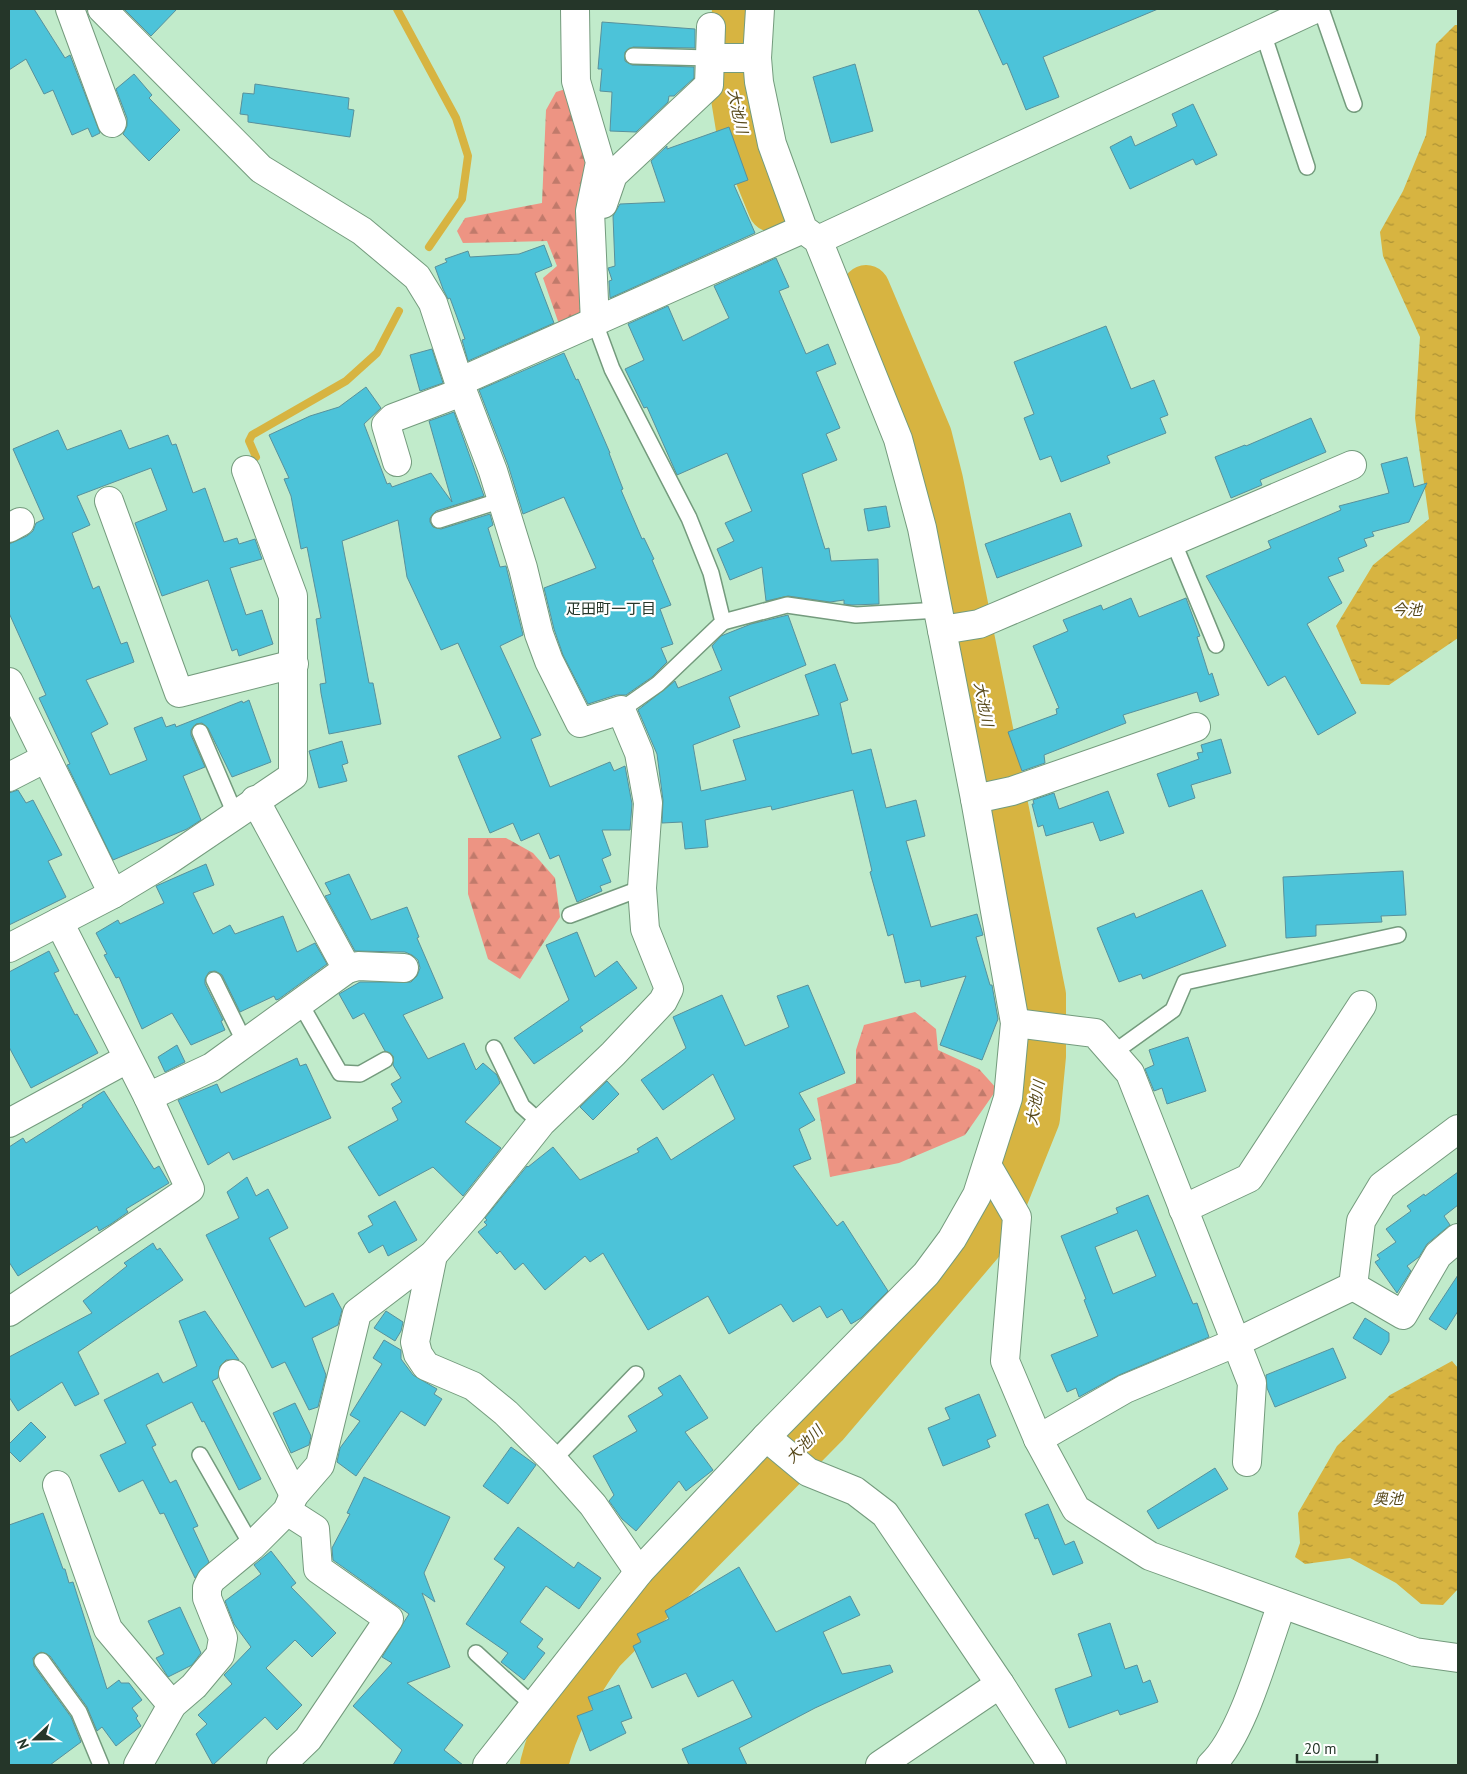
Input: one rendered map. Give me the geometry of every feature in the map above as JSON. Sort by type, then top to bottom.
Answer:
[{"type":"street","points":[[70,9],[112,123]]},
{"type":"street","points":[[575,9],[576,81],[600,162],[590,211],[595,323]]},
{"type":"street","points":[[487,1765],[640,1572],[774,1444],[926,1274],[952,1239],[977,1195],[992,1174],[1008,1098],[1015,1023],[980,798],[944,623],[922,528],[898,439],[772,144],[759,82],[757,58],[760,9]]},
{"type":"street","points":[[398,462],[386,425],[393,418],[595,323],[810,235],[1315,9]]},
{"type":"street","points":[[106,10],[261,169],[362,231],[417,277],[433,303],[524,568],[542,643],[562,691],[580,723],[621,710],[639,753],[648,803],[642,888],[645,929],[669,989],[663,1001],[613,1054],[541,1123],[472,1210],[433,1255],[357,1313],[320,1465],[291,1503],[252,1546],[211,1580],[207,1588],[207,1598],[223,1638],[220,1655],[194,1686],[172,1705],[138,1765]]},
{"type":"street","points":[[593,254],[600,232],[603,203],[613,175],[709,85],[711,27]]},
{"type":"street","points":[[710,58],[757,58]]},
{"type":"street","points":[[944,623],[979,624],[1352,465]]},
{"type":"street","points":[[9,948],[113,894],[166,862],[293,776],[293,596],[246,470]]},
{"type":"street","points":[[109,501],[180,693],[294,664]]},
{"type":"street","points":[[9,682],[113,894]]},
{"type":"street","points":[[980,798],[1012,791],[1196,727]]},
{"type":"street","points":[[9,777],[46,758]]},
{"type":"street","points":[[245,807],[347,969]]},
{"type":"street","points":[[9,1312],[190,1189],[148,1097],[59,922]]},
{"type":"street","points":[[148,1097],[212,1067],[347,969],[358,966],[404,968]]},
{"type":"street","points":[[1183,1209],[1249,1178],[1362,1006]]},
{"type":"street","points":[[1015,1023],[1095,1033],[1130,1073],[1252,1383],[1247,1462]]},
{"type":"street","points":[[9,1123],[127,1059]]},
{"type":"street","points":[[1353,1286],[1361,1221],[1382,1186],[1458,1129]]},
{"type":"street","points":[[992,1174],[1017,1217],[1005,1361],[1038,1438],[1076,1508],[1150,1556],[1415,1652],[1458,1658]]},
{"type":"street","points":[[1353,1286],[1403,1315],[1438,1256],[1458,1238]]},
{"type":"street","points":[[433,1255],[415,1342],[418,1354],[426,1366],[473,1386],[506,1413],[553,1460],[593,1505],[640,1572]]},
{"type":"street","points":[[1038,1438],[1125,1389],[1237,1342],[1353,1286]]},
{"type":"street","points":[[233,1374],[291,1503],[315,1529],[318,1569],[389,1619],[308,1739],[281,1765]]},
{"type":"street","points":[[774,1444],[808,1472],[855,1491],[885,1514],[1000,1684],[1052,1765]]},
{"type":"street","points":[[56,1485],[108,1628],[172,1705]]},
{"type":"street","points":[[1211,1765],[1222,1755],[1238,1725],[1282,1604]]},
{"type":"street","points":[[880,1765],[1000,1684]]},
{"type":"lane","points":[[1321,9],[1354,104]]},
{"type":"lane","points":[[1263,33],[1307,167]]},
{"type":"lane","points":[[633,56],[710,58]]},
{"type":"lane","points":[[595,323],[612,369],[689,518],[711,572],[723,622]]},
{"type":"lane","points":[[438,520],[502,500]]},
{"type":"lane","points":[[1173,541],[1216,645]]},
{"type":"lane","points":[[621,710],[658,684],[723,622],[787,605],[944,623]]},
{"type":"lane","points":[[200,732],[245,807]]},
{"type":"lane","points":[[570,915],[642,888]]},
{"type":"lane","points":[[1113,1053],[1173,1010],[1186,982],[1398,935]]},
{"type":"lane","points":[[214,980],[245,1043]]},
{"type":"lane","points":[[300,1003],[340,1073],[360,1074],[385,1060]]},
{"type":"lane","points":[[494,1048],[522,1106],[541,1123]]},
{"type":"lane","points":[[553,1460],[636,1374]]},
{"type":"lane","points":[[200,1455],[252,1546]]},
{"type":"lane","points":[[476,1653],[534,1706]]},
{"type":"lane","points":[[42,1660],[79,1712],[101,1765]]},
{"type":"green space","points":[[569,88],[589,176],[587,316],[560,327],[543,278],[557,266],[547,241],[463,243],[457,231],[465,218],[542,203],[546,110],[556,92]]},
{"type":"green space","points":[[468,838],[506,838],[533,853],[555,878],[560,917],[520,979],[488,959],[468,894]]},
{"type":"green space","points":[[915,1012],[936,1029],[938,1050],[979,1069],[997,1089],[965,1135],[899,1163],[830,1177],[817,1098],[856,1083],[856,1050],[864,1025]]},
{"type":"water","name":"今池","points":[[1455,25],[1458,25],[1458,638],[1389,685],[1361,684],[1336,626],[1373,565],[1429,519],[1415,418],[1420,337],[1383,256],[1380,232],[1403,191],[1426,135],[1436,44]]},
{"type":"water","name":"奥池","points":[[1452,1361],[1458,1368],[1458,1589],[1443,1605],[1421,1604],[1396,1583],[1350,1558],[1305,1564],[1295,1557],[1300,1543],[1298,1513],[1337,1446],[1390,1395]]},
{"type":"building","points":[[9,9],[34,9],[65,58],[70,55],[100,133],[92,137],[88,128],[72,135],[53,90],[44,94],[26,59],[9,70]]},
{"type":"building","points":[[124,9],[177,9],[151,36]]},
{"type":"building","points":[[978,9],[1158,9],[1043,57],[1059,97],[1026,110],[1007,63],[1003,65]]},
{"type":"building","points":[[602,22],[695,29],[695,48],[633,47],[625,52],[625,61],[632,65],[694,67],[694,78],[674,96],[669,96],[668,102],[636,132],[610,131],[612,92],[600,91],[602,69],[598,69]]},
{"type":"building","points":[[855,64],[873,131],[831,143],[813,77]]},
{"type":"building","points":[[134,74],[152,95],[149,98],[180,130],[149,161],[123,134],[127,126],[127,118],[116,89]]},
{"type":"building","points":[[255,84],[349,98],[348,109],[354,110],[350,137],[248,122],[248,115],[240,114],[243,93],[254,94]]},
{"type":"building","points":[[1193,104],[1217,155],[1196,165],[1193,159],[1130,189],[1110,147],[1131,136],[1135,146],[1177,126],[1172,114]]},
{"type":"building","points":[[729,127],[748,180],[734,185],[755,233],[610,298],[609,281],[612,280],[608,268],[615,266],[613,216],[620,204],[665,202],[651,161],[667,146],[667,149]]},
{"type":"building","points":[[544,245],[552,266],[535,273],[554,323],[468,361],[462,340],[465,339],[450,298],[448,299],[443,289],[435,267],[447,262],[445,259],[468,251],[470,257],[519,254]]},
{"type":"building","points":[[776,258],[789,287],[779,291],[806,354],[828,344],[836,364],[816,372],[840,428],[826,434],[837,460],[802,474],[825,549],[829,548],[831,561],[878,559],[879,604],[852,605],[844,604],[844,600],[830,602],[788,596],[766,601],[762,567],[730,580],[717,549],[734,541],[725,523],[752,511],[727,453],[677,475],[647,407],[644,408],[625,369],[644,360],[628,324],[668,306],[683,341],[729,318],[714,286]]},
{"type":"building","points":[[1106,326],[1131,389],[1154,380],[1168,415],[1160,418],[1166,433],[1107,456],[1110,463],[1061,482],[1051,456],[1040,460],[1024,418],[1034,414],[1014,362]]},
{"type":"building","points":[[432,349],[443,383],[420,391],[410,355]]},
{"type":"building","points":[[564,353],[576,380],[578,379],[610,453],[623,489],[621,490],[642,539],[644,538],[654,559],[652,560],[671,605],[660,609],[673,644],[661,648],[667,662],[652,677],[626,695],[616,695],[588,704],[563,655],[554,629],[544,588],[596,568],[564,497],[523,514],[508,465],[479,390]]},
{"type":"building","points":[[366,387],[381,408],[364,424],[387,484],[390,483],[392,487],[431,473],[452,502],[429,421],[454,412],[484,496],[436,511],[430,518],[430,522],[433,527],[441,529],[490,514],[493,525],[488,528],[500,567],[506,566],[523,635],[500,646],[541,735],[531,739],[550,787],[610,762],[614,771],[625,766],[632,804],[630,830],[602,830],[611,855],[602,859],[611,882],[600,886],[602,891],[577,902],[559,855],[550,859],[539,833],[521,841],[513,823],[490,833],[458,756],[501,738],[458,643],[441,650],[407,577],[398,520],[342,541],[369,683],[373,683],[381,724],[329,734],[320,684],[326,683],[316,619],[321,618],[307,547],[301,549],[291,496],[284,479],[289,478],[269,435],[310,416],[339,407]]},
{"type":"building","points":[[1311,418],[1326,452],[1260,480],[1262,485],[1231,498],[1215,457]]},
{"type":"building","points":[[58,430],[67,450],[121,430],[129,449],[168,435],[172,445],[176,444],[193,493],[205,488],[224,542],[237,538],[239,544],[255,539],[262,559],[230,568],[246,615],[262,610],[273,644],[239,656],[237,649],[232,651],[208,580],[162,596],[135,523],[167,510],[151,468],[77,496],[90,525],[72,533],[93,589],[99,586],[121,644],[127,642],[134,662],[86,680],[108,724],[91,733],[110,775],[147,760],[134,728],[162,717],[166,727],[175,724],[176,727],[249,700],[271,762],[232,777],[208,728],[202,723],[196,724],[191,730],[191,735],[205,767],[183,776],[201,820],[187,829],[113,860],[67,765],[70,764],[39,698],[46,695],[9,613],[9,544],[27,536],[33,531],[36,523],[44,519],[13,449]]},
{"type":"building","points":[[1407,457],[1414,487],[1427,483],[1409,522],[1372,532],[1374,536],[1364,539],[1367,546],[1338,558],[1344,571],[1328,577],[1342,603],[1307,624],[1356,713],[1318,735],[1285,676],[1268,686],[1206,576],[1271,548],[1268,541],[1341,510],[1339,506],[1389,493],[1381,464]]},
{"type":"building","points":[[886,506],[890,527],[868,531],[864,509]]},
{"type":"building","points":[[1070,513],[1082,546],[997,578],[985,544]]},
{"type":"building","points":[[1131,598],[1139,617],[1186,598],[1200,636],[1197,637],[1209,675],[1212,673],[1219,695],[1200,702],[1197,692],[1123,715],[1126,723],[1044,755],[1045,763],[1022,771],[1008,732],[1057,714],[1056,709],[1059,708],[1033,646],[1068,631],[1063,620],[1101,605],[1103,610]]},
{"type":"building","points":[[788,615],[806,665],[729,697],[740,727],[693,745],[701,791],[746,780],[733,740],[819,715],[805,675],[835,664],[848,700],[840,703],[852,754],[871,749],[886,808],[916,800],[925,836],[906,841],[931,927],[977,914],[983,935],[976,937],[990,985],[992,985],[998,1019],[982,1060],[940,1045],[966,976],[921,987],[920,980],[905,983],[893,934],[888,936],[870,872],[872,871],[853,790],[772,810],[771,806],[705,820],[708,847],[685,849],[682,822],[662,823],[663,800],[657,754],[638,710],[675,681],[678,688],[722,670],[712,646],[721,636],[751,624]]},
{"type":"building","points":[[1221,739],[1231,773],[1191,785],[1195,798],[1169,807],[1157,774],[1199,759],[1197,753],[1203,752],[1201,745]]},
{"type":"building","points":[[342,741],[348,763],[342,765],[347,781],[319,788],[309,751]]},
{"type":"building","points":[[18,790],[26,803],[33,800],[62,855],[48,861],[66,897],[9,925],[9,793]]},
{"type":"building","points":[[1108,791],[1124,833],[1100,841],[1093,822],[1046,836],[1043,825],[1038,827],[1032,804],[1034,804],[1033,800],[1054,793],[1059,809]]},
{"type":"building","points":[[206,864],[214,885],[193,893],[213,934],[230,925],[235,934],[283,916],[297,952],[315,943],[327,964],[279,999],[276,1000],[274,996],[240,1012],[222,975],[215,971],[209,972],[205,979],[205,984],[223,1020],[221,1021],[225,1030],[191,1045],[172,1013],[142,1029],[119,977],[116,978],[104,955],[107,954],[96,933],[118,920],[120,924],[164,903],[156,886]]},
{"type":"building","points":[[1403,871],[1406,915],[1381,916],[1382,922],[1316,925],[1316,936],[1286,938],[1283,877]]},
{"type":"building","points":[[349,874],[371,920],[407,907],[419,937],[417,938],[443,998],[403,1015],[428,1059],[464,1043],[476,1070],[483,1063],[497,1075],[500,1083],[465,1122],[501,1148],[463,1196],[433,1167],[379,1196],[348,1147],[398,1120],[392,1108],[402,1102],[391,1084],[401,1078],[393,1065],[393,1056],[385,1051],[364,1013],[353,1019],[339,994],[360,982],[411,982],[417,976],[420,968],[418,960],[405,952],[355,951],[325,896],[331,894],[325,883]]},
{"type":"building","points":[[1202,890],[1226,946],[1143,979],[1141,974],[1119,982],[1097,928],[1134,913],[1136,918]]},
{"type":"building","points":[[577,932],[595,977],[617,961],[637,988],[580,1027],[583,1031],[534,1064],[514,1038],[569,1000],[546,945]]},
{"type":"building","points":[[49,951],[59,971],[54,973],[75,1015],[77,1014],[98,1053],[31,1088],[9,1047],[9,972]]},
{"type":"building","points":[[808,985],[845,1073],[799,1093],[815,1120],[799,1129],[811,1159],[793,1166],[837,1226],[843,1221],[888,1291],[861,1318],[851,1324],[842,1309],[827,1318],[820,1306],[793,1322],[781,1304],[729,1334],[708,1296],[648,1330],[603,1253],[590,1262],[585,1256],[545,1290],[523,1263],[515,1270],[500,1251],[497,1254],[478,1232],[487,1225],[484,1222],[487,1220],[485,1218],[527,1166],[553,1147],[580,1180],[639,1152],[637,1149],[657,1137],[671,1160],[735,1119],[713,1074],[663,1110],[641,1080],[686,1048],[673,1017],[722,995],[745,1046],[789,1027],[777,996]]},
{"type":"building","points":[[1188,1037],[1206,1091],[1167,1104],[1162,1088],[1154,1091],[1145,1069],[1154,1065],[1149,1050]]},
{"type":"building","points":[[177,1045],[185,1062],[165,1072],[158,1057]]},
{"type":"building","points":[[297,1058],[300,1066],[306,1064],[331,1118],[233,1160],[229,1152],[208,1165],[178,1100],[217,1084],[221,1093]]},
{"type":"building","points":[[607,1081],[619,1094],[593,1120],[580,1107]]},
{"type":"building","points":[[104,1091],[154,1169],[159,1166],[169,1183],[126,1209],[128,1212],[111,1224],[99,1231],[97,1226],[18,1276],[9,1262],[9,1147],[23,1138],[26,1143],[83,1107],[82,1105]]},
{"type":"building","points":[[1458,1172],[1458,1205],[1444,1216],[1450,1225],[1427,1244],[1419,1257],[1407,1266],[1411,1271],[1397,1293],[1375,1262],[1380,1259],[1377,1255],[1396,1242],[1386,1229],[1411,1211],[1407,1206],[1424,1194],[1425,1196]]},
{"type":"building","points":[[247,1177],[256,1196],[268,1189],[288,1228],[269,1238],[305,1307],[333,1293],[342,1310],[338,1325],[312,1338],[326,1375],[318,1407],[309,1410],[285,1362],[272,1368],[206,1235],[239,1218],[227,1192]]},
{"type":"building","points":[[1148,1195],[1193,1304],[1197,1303],[1209,1337],[1119,1375],[1079,1397],[1076,1388],[1067,1392],[1051,1355],[1098,1336],[1084,1300],[1086,1299],[1061,1236],[1118,1213],[1116,1208]],"holes":[[[1137,1230],[1156,1276],[1113,1294],[1095,1247]]]},
{"type":"building","points":[[395,1201],[417,1240],[388,1256],[383,1245],[369,1253],[358,1233],[373,1225],[368,1216]]},
{"type":"building","points":[[153,1243],[157,1250],[160,1248],[183,1280],[78,1352],[99,1394],[75,1406],[62,1382],[18,1411],[9,1397],[9,1357],[92,1313],[83,1301],[127,1266],[124,1263]]},
{"type":"building","points":[[1458,1275],[1458,1311],[1446,1330],[1429,1319]]},
{"type":"building","points":[[205,1311],[239,1360],[226,1360],[220,1366],[218,1378],[212,1381],[261,1479],[239,1490],[204,1421],[202,1422],[192,1402],[146,1425],[156,1445],[152,1447],[170,1483],[176,1480],[198,1526],[193,1528],[209,1562],[195,1578],[164,1513],[160,1514],[143,1480],[119,1492],[100,1455],[126,1443],[104,1400],[158,1373],[163,1383],[197,1366],[179,1321]]},
{"type":"building","points":[[386,1311],[403,1322],[401,1331],[395,1341],[374,1328]]},
{"type":"building","points":[[1365,1318],[1389,1333],[1389,1341],[1381,1355],[1353,1338]]},
{"type":"building","points":[[384,1340],[401,1350],[401,1359],[413,1375],[437,1389],[434,1394],[442,1399],[425,1426],[401,1411],[356,1476],[337,1462],[340,1448],[360,1421],[350,1415],[382,1364],[373,1358]]},
{"type":"building","points":[[1333,1348],[1346,1378],[1275,1407],[1267,1388],[1266,1375]]},
{"type":"building","points":[[680,1375],[708,1418],[685,1432],[713,1470],[686,1491],[679,1481],[636,1531],[622,1519],[609,1501],[614,1495],[593,1456],[637,1431],[628,1416],[663,1395],[658,1388]]},
{"type":"building","points":[[979,1394],[996,1436],[987,1440],[990,1447],[943,1466],[928,1428],[950,1419],[945,1408]]},
{"type":"building","points":[[295,1403],[311,1436],[309,1445],[291,1453],[273,1413]]},
{"type":"building","points":[[31,1422],[46,1437],[20,1462],[9,1451],[9,1444]]},
{"type":"building","points":[[511,1447],[536,1465],[508,1504],[483,1486]]},
{"type":"building","points":[[1215,1468],[1228,1489],[1158,1529],[1147,1511]]},
{"type":"building","points":[[364,1477],[450,1517],[424,1573],[435,1602],[422,1593],[450,1667],[407,1683],[463,1725],[444,1750],[463,1765],[393,1765],[402,1750],[353,1706],[392,1663],[382,1657],[409,1614],[333,1560],[332,1548],[350,1514],[347,1513]]},
{"type":"building","points":[[1048,1504],[1065,1545],[1074,1541],[1083,1563],[1053,1575],[1038,1538],[1035,1539],[1025,1514]]},
{"type":"building","points":[[43,1513],[69,1583],[73,1582],[107,1689],[119,1680],[121,1683],[129,1683],[142,1700],[132,1708],[138,1716],[136,1718],[141,1726],[116,1746],[102,1727],[97,1731],[87,1707],[50,1656],[41,1652],[33,1658],[34,1666],[71,1717],[81,1742],[50,1765],[9,1765],[9,1525]]},
{"type":"building","points":[[518,1527],[574,1568],[578,1562],[601,1578],[579,1609],[546,1586],[520,1622],[543,1639],[537,1647],[545,1653],[524,1680],[501,1662],[508,1653],[466,1624],[505,1567],[494,1559]]},
{"type":"building","points":[[271,1551],[296,1583],[291,1587],[336,1633],[312,1657],[295,1640],[266,1668],[302,1705],[277,1730],[265,1717],[213,1765],[196,1734],[207,1724],[198,1715],[232,1684],[224,1675],[251,1647],[234,1624],[225,1601],[261,1574],[254,1565]]},
{"type":"building","points":[[739,1567],[776,1632],[850,1596],[860,1615],[823,1632],[842,1674],[890,1665],[893,1672],[815,1708],[739,1748],[747,1765],[689,1765],[682,1749],[752,1717],[733,1680],[698,1697],[686,1673],[652,1688],[633,1646],[641,1642],[637,1634],[669,1619],[665,1611]]},
{"type":"building","points":[[180,1607],[201,1653],[192,1665],[168,1677],[156,1658],[164,1654],[148,1621]]},
{"type":"building","points":[[1110,1623],[1125,1669],[1137,1665],[1143,1683],[1150,1680],[1158,1702],[1120,1715],[1118,1710],[1069,1728],[1055,1689],[1092,1676],[1078,1634]]},
{"type":"building","points":[[619,1685],[632,1718],[621,1722],[626,1733],[590,1751],[577,1716],[593,1710],[588,1697]]},
{"type":"waterway","points":[[397,9],[456,118],[468,156],[462,199],[429,247]]},
{"type":"waterway","name":"大池川","points":[[736,9],[732,80],[740,129],[772,208]]},
{"type":"waterway","name":"大池川","points":[[544,1765],[548,1750],[567,1705],[601,1651],[825,1424],[992,1228],[1036,1118],[1042,1056],[1042,995],[939,480],[928,436],[866,289]]},
{"type":"waterway","points":[[256,457],[249,441],[252,435],[346,381],[377,353],[399,311]]},
{"type":"district","name":"疋田町一丁目","points":[[611,608]]}]
